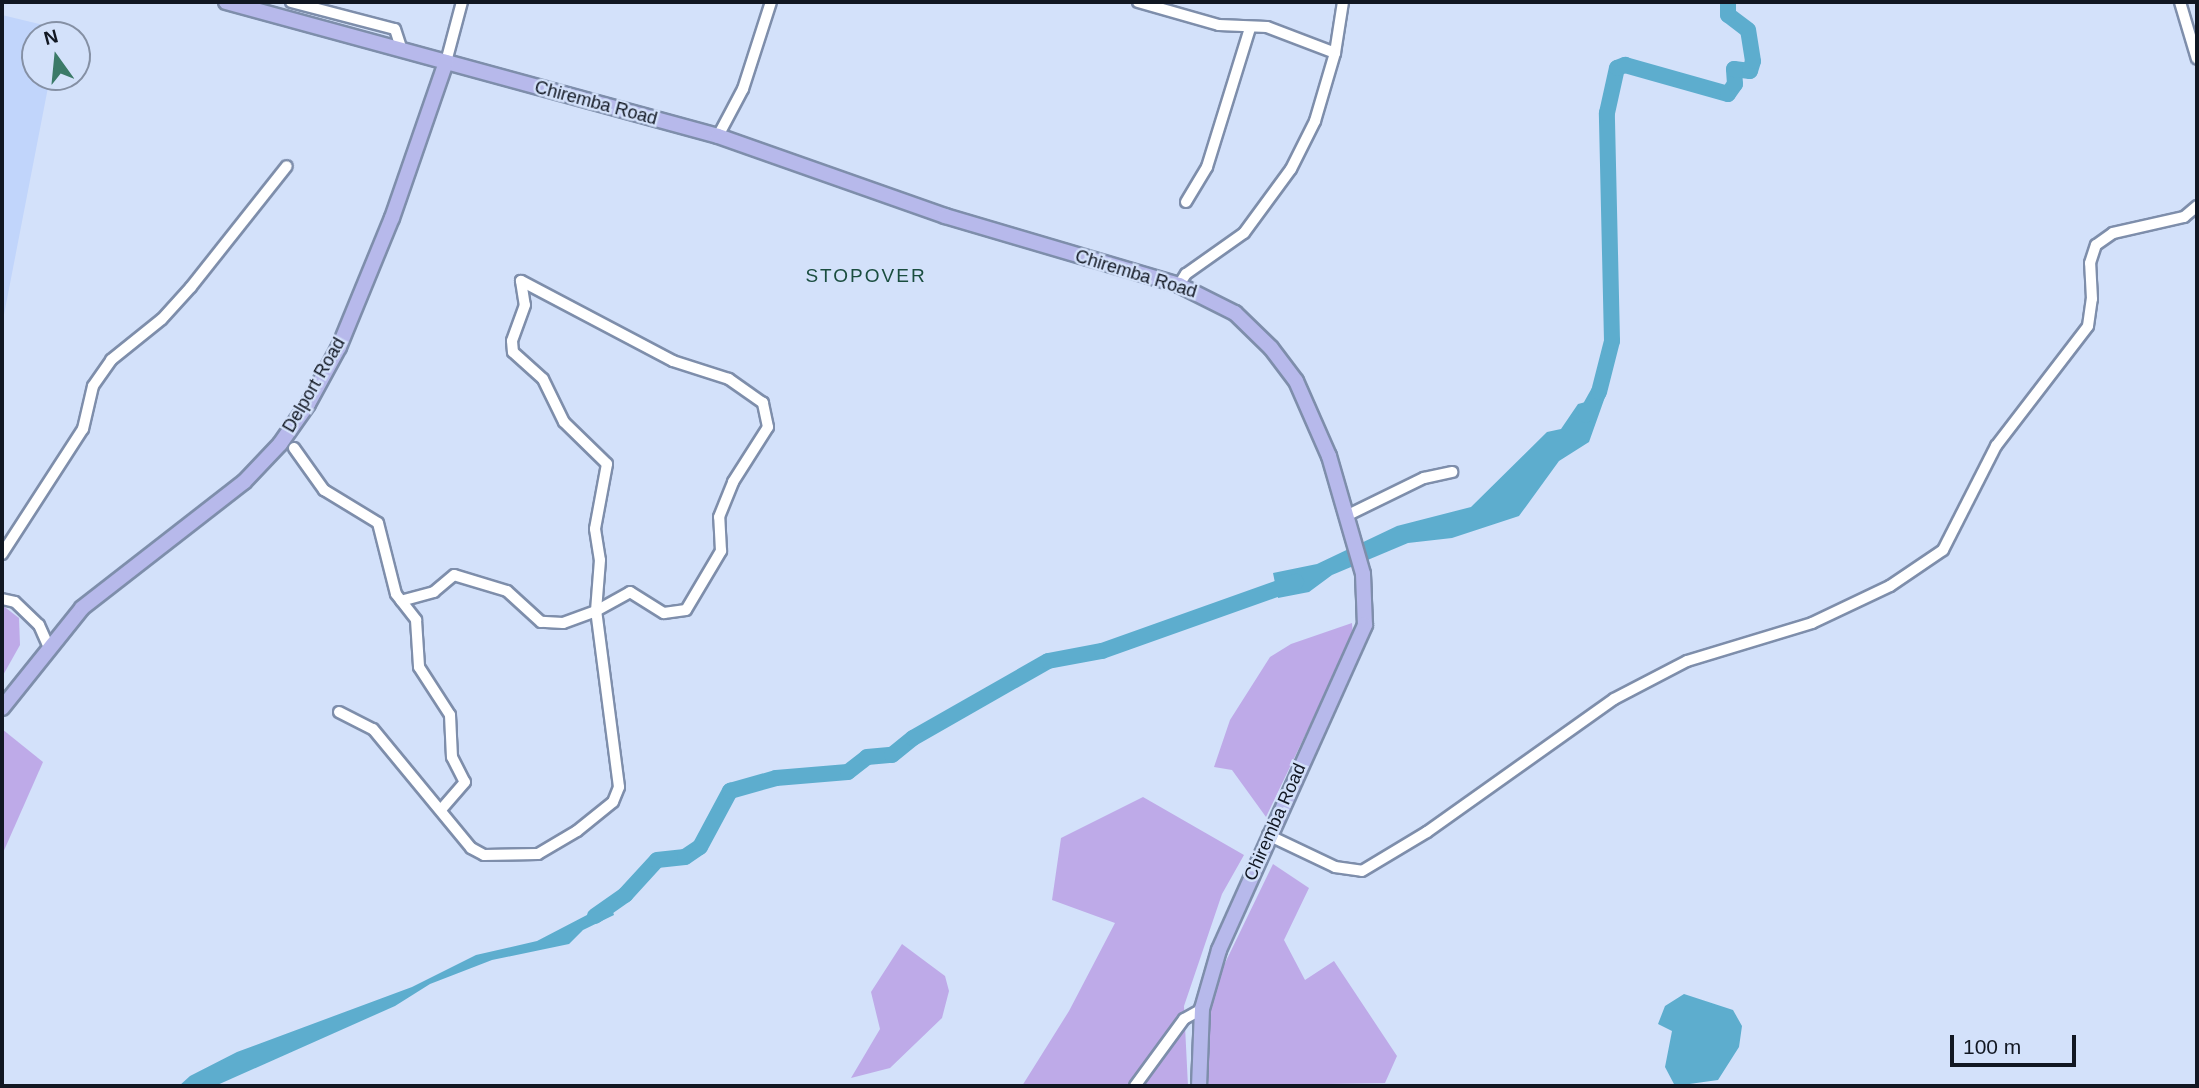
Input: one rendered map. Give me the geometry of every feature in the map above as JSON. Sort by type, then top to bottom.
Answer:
[{"type":"main road","name":"Chiremba Road","points":[[229,2],[718,136],[945,216],[1179,285],[1235,313],[1287,366],[1318,425],[1362,570],[1366,602],[1362,636],[1268,835],[1219,950],[1202,1009],[1199,1086]]},
{"type":"main road","name":"Delport Road","points":[[2,708],[48,645],[125,570],[244,482],[280,444],[308,404],[339,347],[392,218],[446,62]]},
{"type":"street","points":[[291,2],[395,29],[402,51]]},
{"type":"street","name":"Delport Road","points":[[446,62],[462,2]]},
{"type":"street","points":[[718,136],[743,89],[771,2]]},
{"type":"street","points":[[1138,2],[1184,18],[1250,28],[1267,27],[1335,53]]},
{"type":"street","points":[[1179,285],[1186,274],[1244,233],[1271,201],[1315,121],[1335,53],[1343,2]]},
{"type":"street","points":[[2180,2],[2197,59]]},
{"type":"street","points":[[1186,202],[1207,167],[1250,28]]},
{"type":"street","points":[[2,554],[83,429],[93,386],[111,360],[162,319],[191,287],[287,166]]},
{"type":"street","points":[[1268,835],[1335,867],[1362,871],[1427,832],[1614,699],[1687,661],[1812,623],[1890,586],[1943,550],[1976,476],[2088,326],[2092,299],[2090,263],[2096,245],[2113,233],[2184,217],[2197,206]]},
{"type":"street","points":[[339,712],[373,729],[471,848],[484,855],[538,854],[614,802],[619,787],[596,611],[600,560],[595,529],[607,464],[564,422],[543,379],[513,352],[512,341],[525,305],[519,289],[521,281],[673,361],[729,379],[763,403],[768,427],[733,482],[719,517],[721,551],[686,610],[664,612],[630,592],[596,611],[563,623],[541,622],[507,592],[454,575],[434,592],[401,601]]},
{"type":"street","points":[[294,448],[324,490],[378,523],[401,601],[416,620],[419,667],[450,715],[452,757],[465,782],[463,790],[441,810]]},
{"type":"street","points":[[1346,516],[1424,478],[1452,472]]},
{"type":"street","points":[[2,599],[15,602],[39,625],[48,645]]},
{"type":"street","points":[[1135,1086],[1184,1020],[1202,1009]]},
{"type":"shaded area","points":[[2,15],[27,21],[21,21],[21,91],[47,91],[2,325]]},
{"type":"shaded area","points":[[1605,397],[1589,442],[1559,461],[1519,516],[1452,538],[1408,543],[1332,575],[1309,592],[1278,598],[1273,573],[1317,564],[1397,526],[1471,507],[1547,432],[1561,429],[1578,404]]},
{"type":"shaded area","points":[[2,605],[19,618],[20,645],[2,677]]},
{"type":"shaded area","points":[[1352,623],[1353,635],[1266,817],[1232,770],[1214,767],[1230,720],[1270,657],[1291,644]]},
{"type":"shaded area","points":[[2,729],[43,762],[2,855]]},
{"type":"shaded area","points":[[1143,797],[1244,855],[1222,894],[1184,1006],[1188,1086],[1022,1086],[1069,1011],[1115,923],[1052,900],[1061,838]]},
{"type":"shaded area","points":[[1273,864],[1309,888],[1284,940],[1305,980],[1334,961],[1397,1056],[1385,1083],[1203,1086],[1211,992]]},
{"type":"shaded area","points":[[610,903],[614,915],[583,930],[569,944],[492,960],[430,984],[395,1006],[215,1086],[179,1086],[190,1076],[237,1052],[412,987],[476,955],[537,941]]},
{"type":"shaded area","points":[[902,944],[945,976],[949,991],[942,1018],[890,1068],[851,1078],[880,1029],[871,992]]},
{"type":"shaded area","points":[[1684,994],[1733,1010],[1742,1026],[1739,1047],[1718,1080],[1675,1086],[1665,1067],[1672,1031],[1658,1024],[1665,1006]]},
{"type":"waterway","points":[[1586,415],[1599,392],[1612,341],[1607,113],[1617,68],[1625,65],[1728,94],[1735,84],[1734,69],[1750,71],[1753,61],[1748,30],[1728,15],[1728,2]]},
{"type":"waterway","points":[[595,916],[625,895],[657,860],[685,857],[700,847],[730,791],[776,778],[848,772],[867,757],[892,755],[913,738],[1048,661],[1102,651],[1296,582]]},
{"type":"district","name":"STOPOVER","points":[[866,276]]}]
